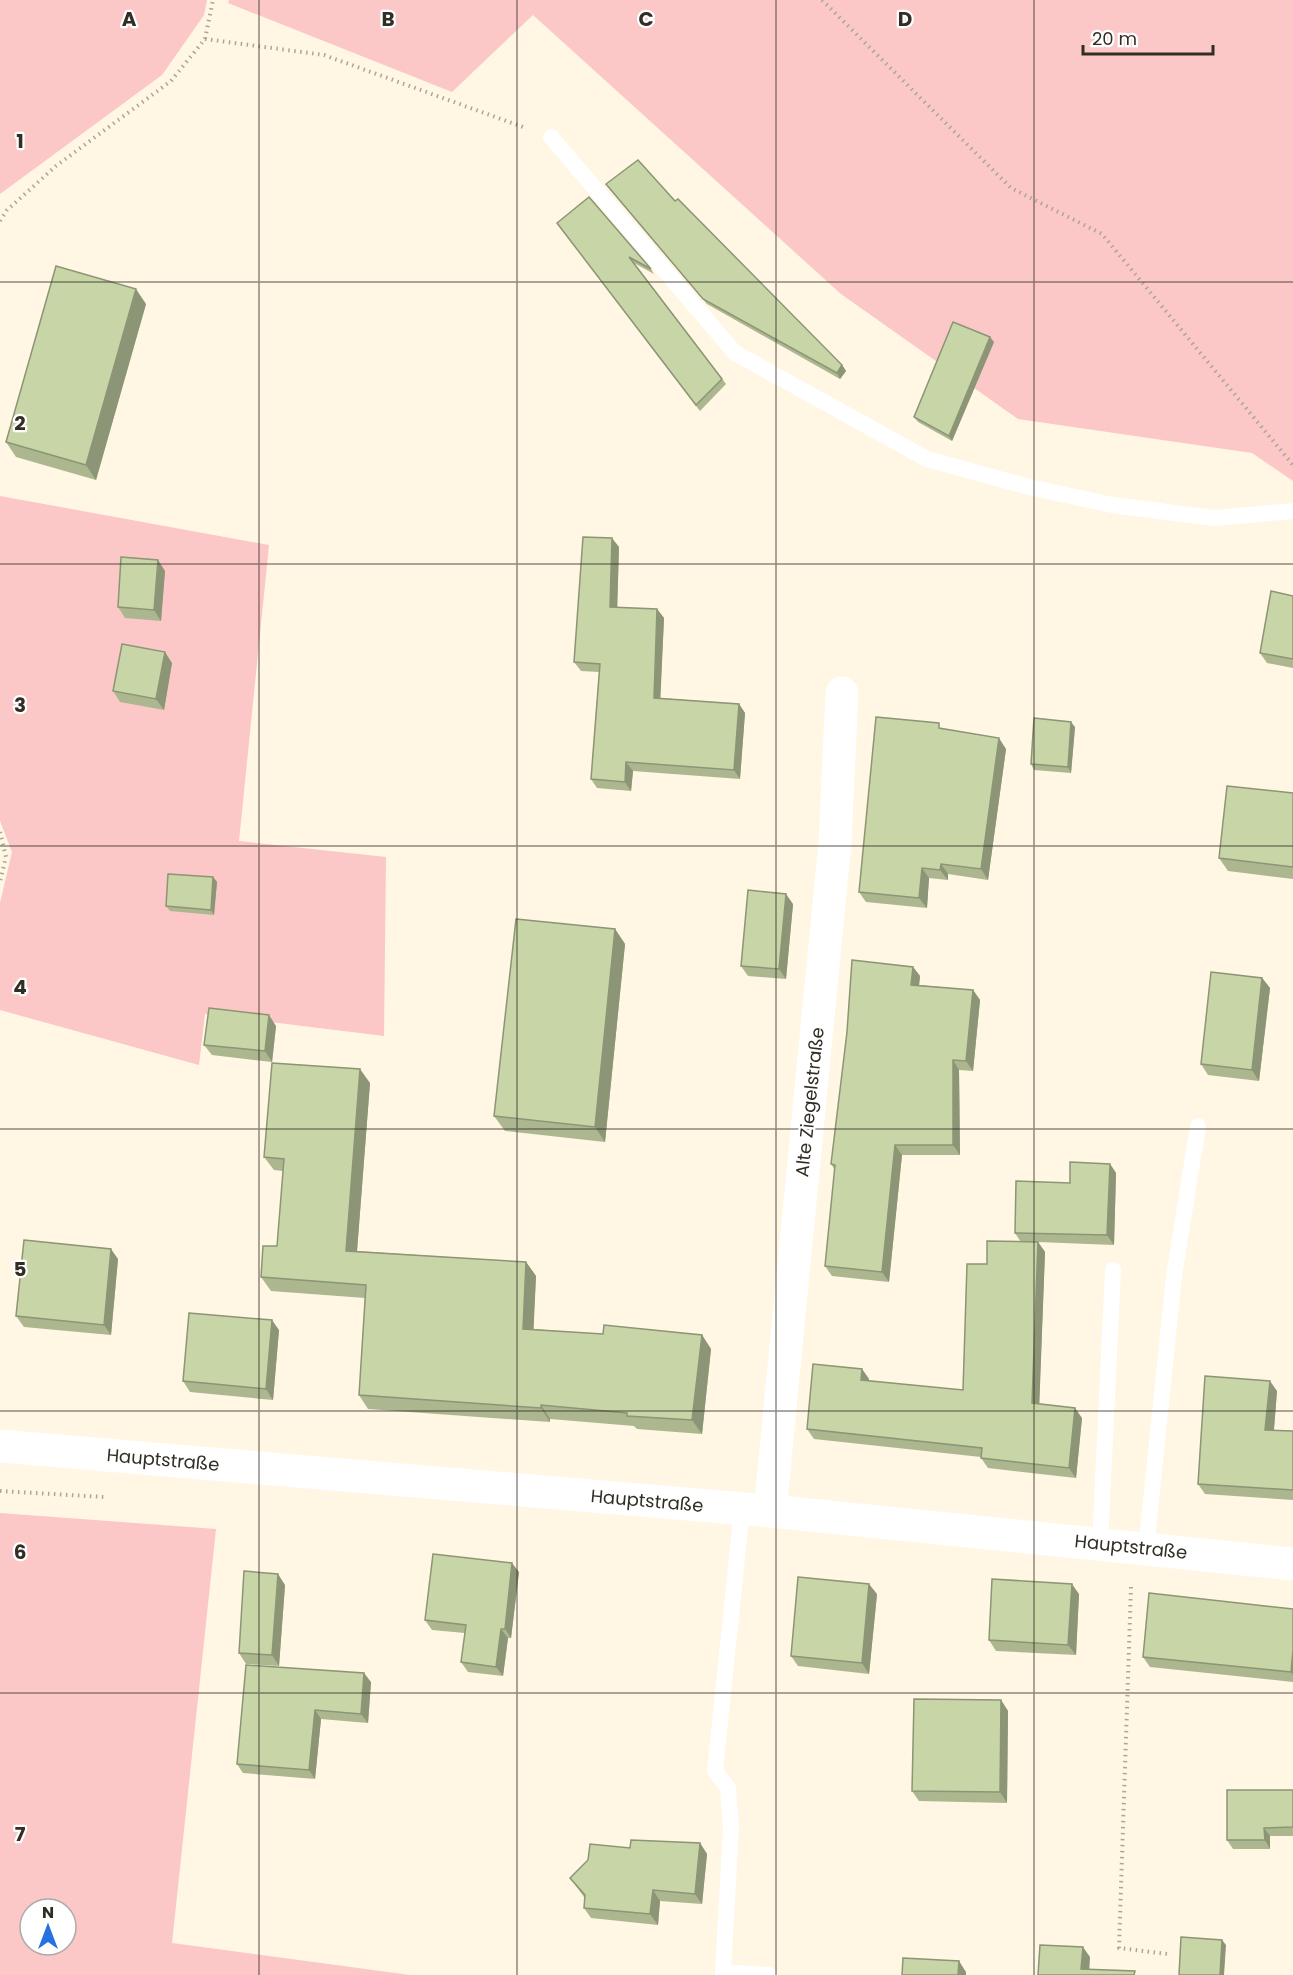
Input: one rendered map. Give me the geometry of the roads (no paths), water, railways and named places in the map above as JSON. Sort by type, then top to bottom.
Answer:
[{"type":"main road","name":"Alte Ziegelstraße","points":[[756,1510],[836,842],[842,693]]},
{"type":"main road","name":"Hauptstraße","points":[[0,1446],[756,1510],[1293,1564]]},
{"type":"lane","points":[[551,138],[735,353],[927,459],[1025,486],[1112,505],[1215,518],[1293,511]]},
{"type":"lane","points":[[1126,1547],[1198,1126]]},
{"type":"lane","points":[[1113,1270],[1126,1547]]},
{"type":"lane","points":[[756,1510],[715,1771],[728,1788],[731,1827],[723,1972],[769,1975]]}]
